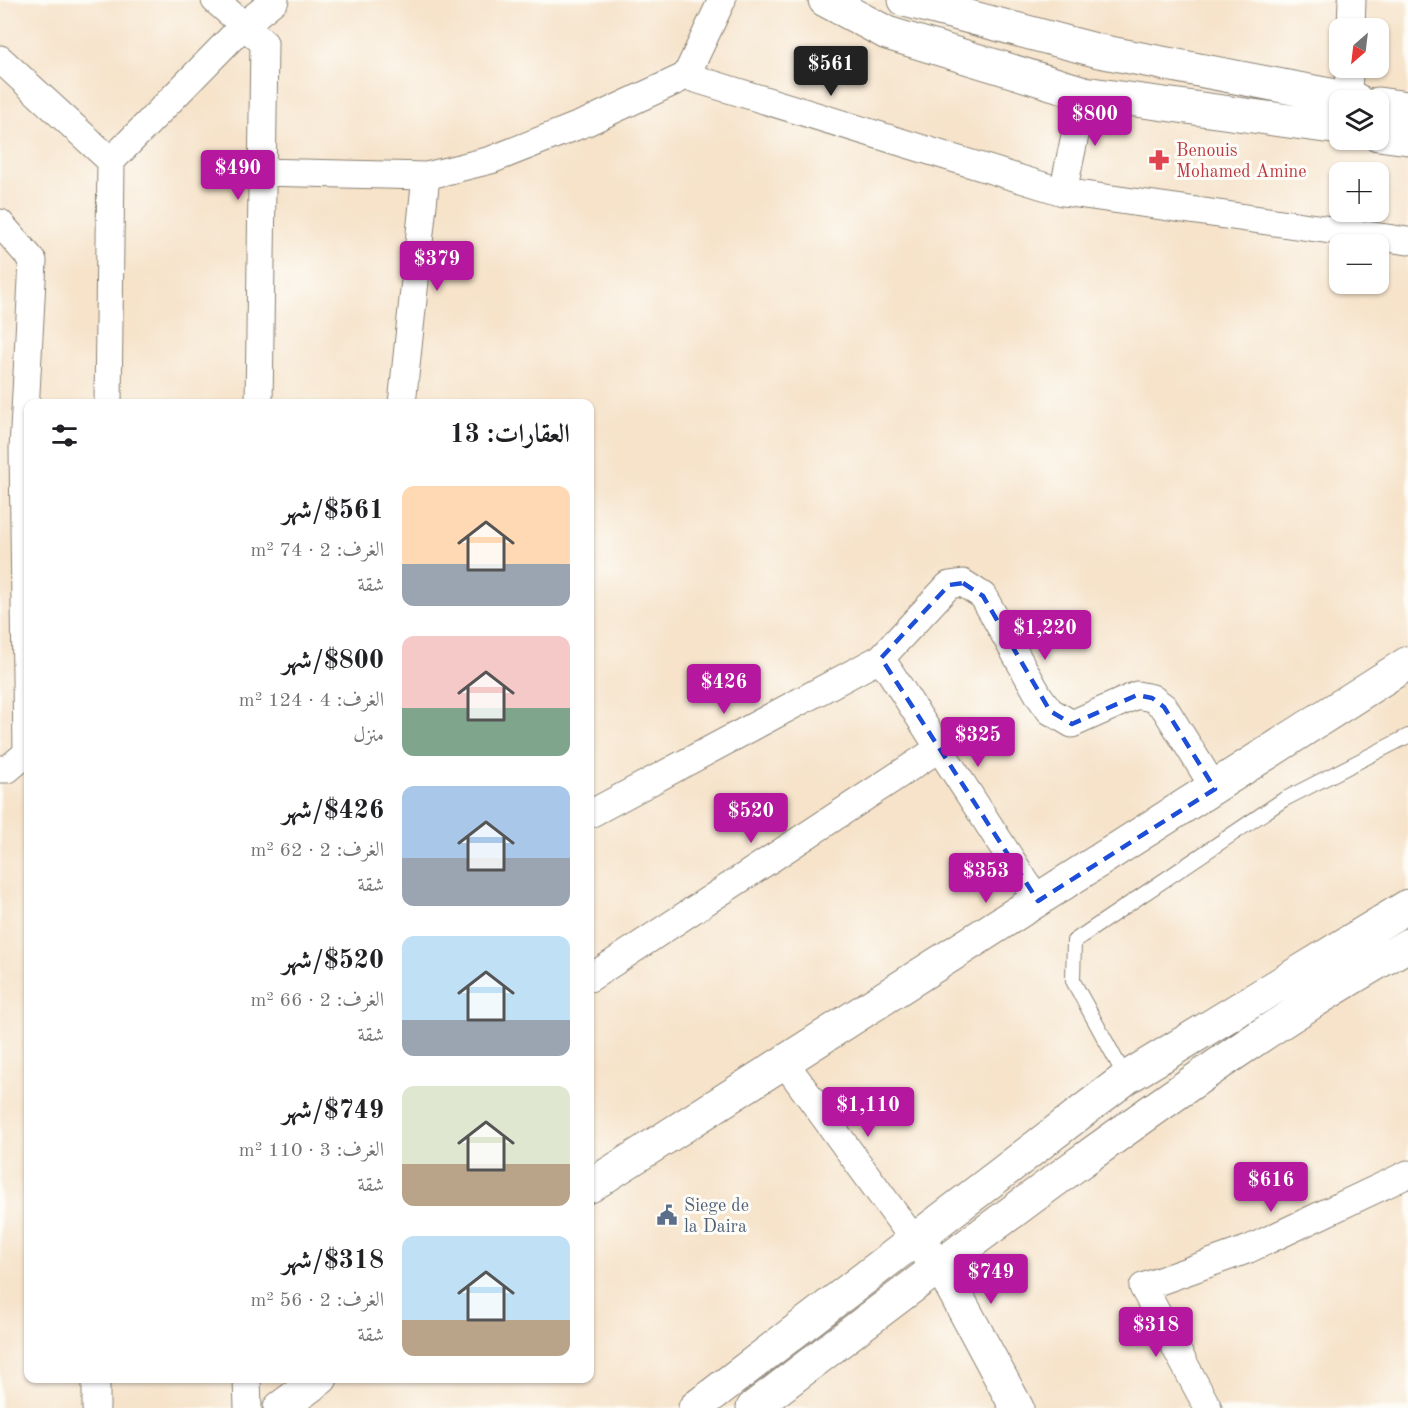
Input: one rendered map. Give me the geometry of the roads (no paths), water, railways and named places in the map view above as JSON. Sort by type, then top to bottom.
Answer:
[{"type":"main road","points":[[825,0],[887,33],[1084,93],[1329,99]]},
{"type":"main road","points":[[916,2],[1099,51],[1329,95]]},
{"type":"main road","points":[[1389,105],[1408,108]]},
{"type":"main road","points":[[1389,135],[1408,138]]},
{"type":"main road","points":[[594,1183],[1215,789],[1408,663]]},
{"type":"main road","points":[[695,1408],[1126,1078],[1408,906]]},
{"type":"main road","points":[[753,1408],[940,1265],[1148,1112],[1326,991],[1408,945]]},
{"type":"main road","points":[[914,1240],[940,1265],[1017,1408]]},
{"type":"main road","points":[[280,1408],[314,1383]]},
{"type":"street","points":[[215,0],[264,43],[260,172],[259,399]]},
{"type":"street","points":[[108,399],[111,161],[244,25],[275,0]]},
{"type":"street","points":[[260,172],[426,176],[491,160],[587,122],[686,76],[722,0]]},
{"type":"street","points":[[1351,18],[1352,0]]},
{"type":"street","points":[[0,59],[111,161]]},
{"type":"street","points":[[686,76],[1063,192],[1408,241]]},
{"type":"street","points":[[1063,192],[1084,93]]},
{"type":"street","points":[[403,399],[426,176]]},
{"type":"street","points":[[0,223],[33,261],[19,460],[24,643]]},
{"type":"street","points":[[594,812],[881,658],[949,585],[963,583],[983,596],[1050,711],[1072,724],[1137,696],[1152,698],[1164,707],[1215,789]]},
{"type":"street","points":[[881,658],[1038,901]]},
{"type":"street","points":[[594,975],[938,748]]},
{"type":"street","points":[[0,769],[8,769],[24,756]]},
{"type":"street","points":[[785,1063],[914,1240]]},
{"type":"street","points":[[1208,1408],[1143,1287],[1249,1249],[1408,1173]]},
{"type":"street","points":[[96,1383],[96,1408]]},
{"type":"street","points":[[247,1383],[248,1408]]},
{"type":"lane","points":[[1126,1078],[1073,981],[1074,941],[1283,800],[1408,736]]},
{"type":"place","name":"Benouis Mohamed Amine","points":[[1159,160]]},
{"type":"place","name":"Siege de la Daira","points":[[667,1215]]}]
